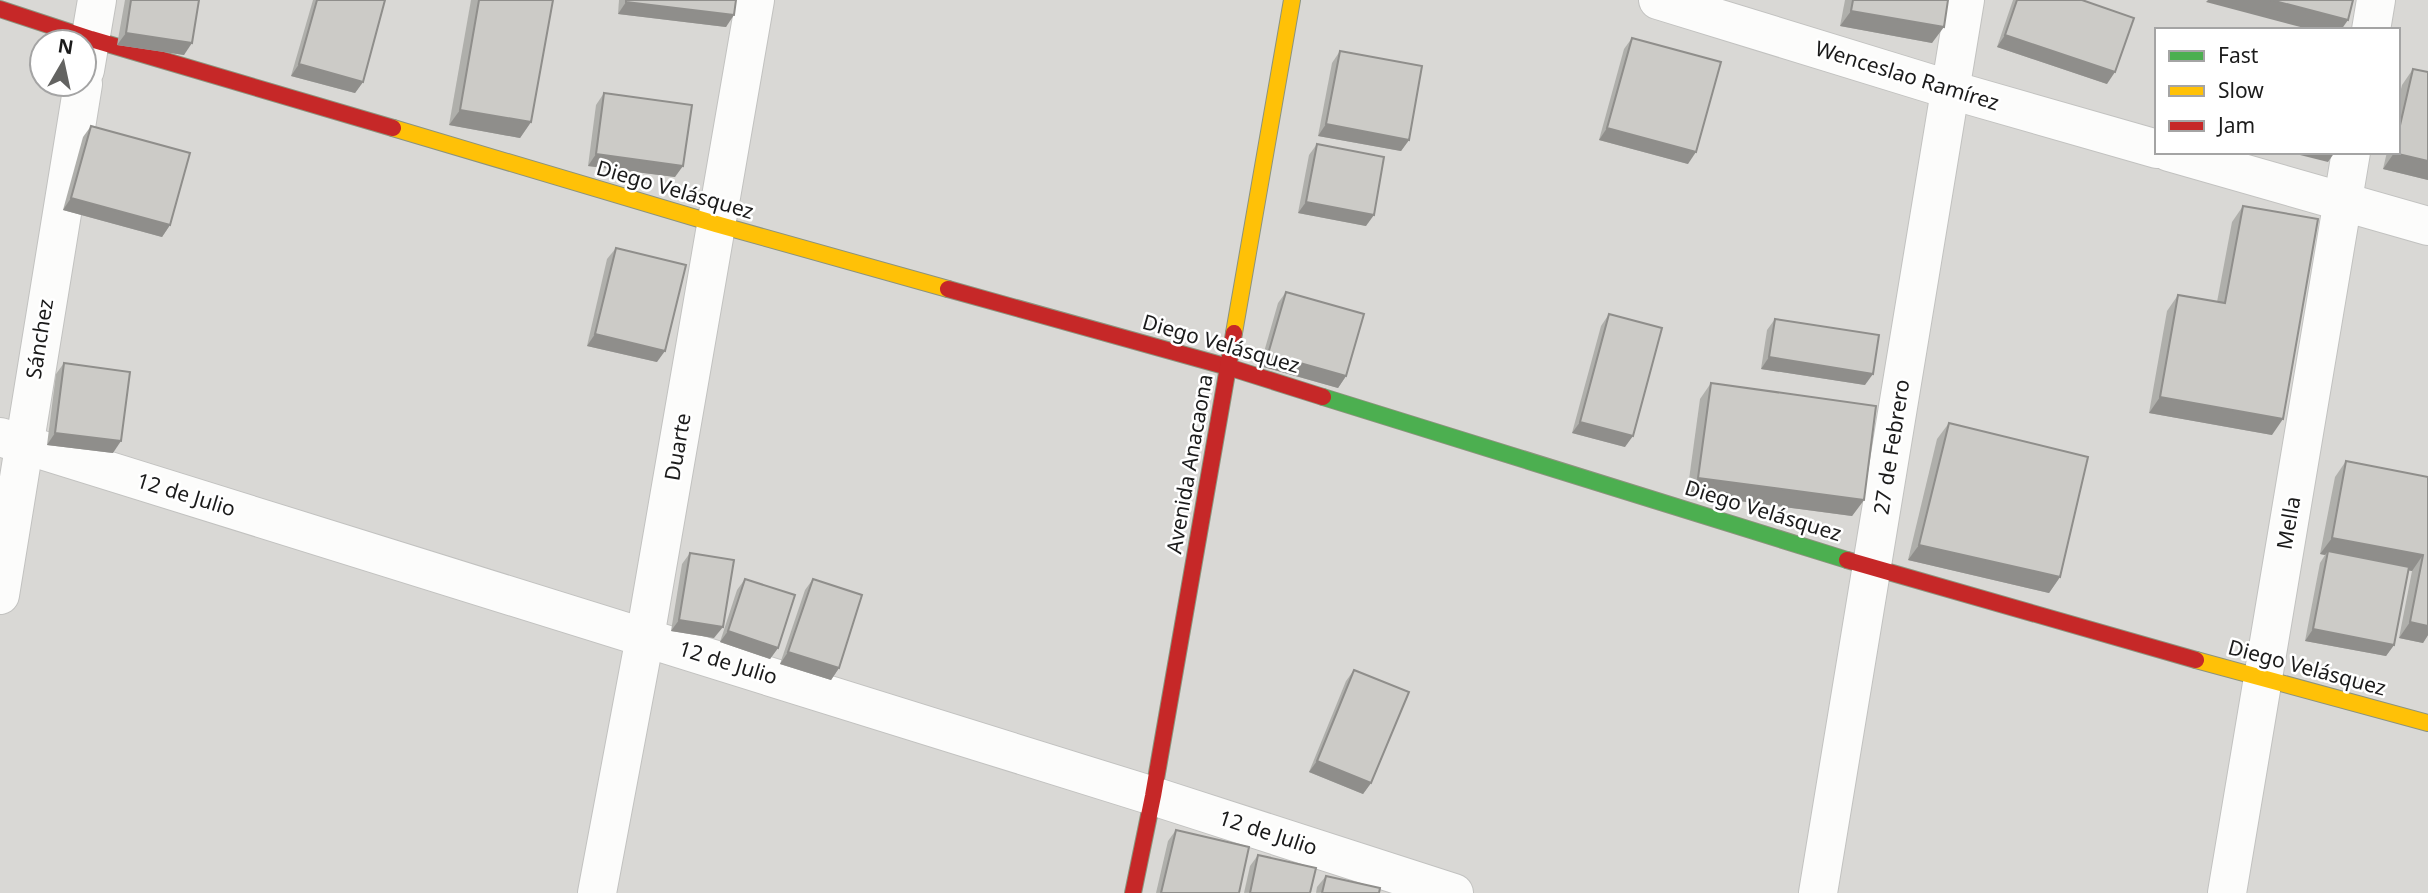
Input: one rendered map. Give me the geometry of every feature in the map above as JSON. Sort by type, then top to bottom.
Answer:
[{"type":"street","points":[[92,28],[97,0]]},
{"type":"street","name":"Duarte","points":[[597,893],[645,637],[755,0]]},
{"type":"street","name":"Avenida Anacaona","points":[[1133,893],[1153,796],[1292,0]]},
{"type":"street","name":"Wenceslao Ramírez","points":[[1658,0],[1951,90],[2155,148]]},
{"type":"street","name":"27 de Febrero","points":[[1818,893],[1965,0]]},
{"type":"street","points":[[2371,28],[2376,0]]},
{"type":"street","name":"Diego Velásquez","points":[[0,9],[57,28]]},
{"type":"street","name":"Diego Velásquez","points":[[98,41],[716,224],[1228,367],[1872,568],[2428,723]]},
{"type":"street","name":"Sánchez","points":[[0,595],[11,440],[80,98]]},
{"type":"street","points":[[2176,154],[2428,226]]},
{"type":"street","name":"Mella","points":[[2227,893],[2351,154]]},
{"type":"street","name":"12 de Julio","points":[[11,440],[1153,796],[1454,893]]},
{"type":"shaded area","points":[[0,0],[2428,0],[2428,893],[0,893]]},
{"type":"building","points":[[131,0],[199,0],[192,43],[126,33]]},
{"type":"building","points":[[317,0],[385,0],[363,82],[299,64]]},
{"type":"building","points":[[479,0],[553,0],[531,122],[460,110]]},
{"type":"building","points":[[626,0],[736,0],[734,15]]},
{"type":"building","points":[[1853,0],[1948,0],[1944,27],[1851,11]]},
{"type":"building","points":[[2017,0],[2082,0],[2134,18],[2115,72],[2005,35]]},
{"type":"building","points":[[2271,0],[2353,0],[2348,20]]},
{"type":"building","points":[[1632,38],[1721,62],[1696,152],[1607,128]]},
{"type":"building","points":[[1340,51],[1422,66],[1409,140],[1326,124]]},
{"type":"building","points":[[2413,69],[2428,72],[2428,161],[2398,154],[2400,125]]},
{"type":"building","points":[[604,93],[692,105],[683,166],[596,154]]},
{"type":"building","points":[[91,126],[190,153],[170,225],[71,198]]},
{"type":"building","points":[[1317,144],[1384,157],[1374,215],[1306,202]]},
{"type":"building","points":[[2243,206],[2318,219],[2283,419],[2160,397],[2178,295],[2225,303]]},
{"type":"building","points":[[616,248],[686,265],[665,351],[595,334]]},
{"type":"building","points":[[1286,292],[1364,314],[1346,376],[1268,354]]},
{"type":"building","points":[[1609,314],[1662,328],[1633,436],[1580,422]]},
{"type":"building","points":[[1775,319],[1879,335],[1873,374],[1769,357]]},
{"type":"building","points":[[64,363],[130,372],[121,441],[55,433]]},
{"type":"building","points":[[1711,383],[1876,406],[1864,500],[1698,478]]},
{"type":"building","points":[[1949,423],[2088,457],[2060,577],[1919,545]]},
{"type":"building","points":[[2346,461],[2428,477],[2428,626],[2410,622],[2423,555],[2332,538]]},
{"type":"building","points":[[2328,551],[2409,567],[2394,645],[2313,629]]},
{"type":"building","points":[[690,553],[734,560],[723,627],[679,620]]},
{"type":"building","points":[[745,579],[795,595],[778,648],[728,631]]},
{"type":"building","points":[[813,579],[862,595],[839,668],[788,652]]},
{"type":"building","points":[[1354,670],[1409,692],[1371,783],[1317,761]]},
{"type":"building","points":[[1176,830],[1249,847],[1239,893],[1161,893]]},
{"type":"building","points":[[1258,855],[1316,868],[1310,893],[1250,893]]},
{"type":"building","points":[[1326,876],[1380,888],[1379,893],[1322,893]]},
{"type":"traffic: fast","points":[[1323,397],[1847,560]]},
{"type":"traffic: slow","points":[[1234,333],[1292,0]]},
{"type":"traffic: slow","points":[[393,128],[716,224],[948,289]]},
{"type":"traffic: slow","points":[[2196,660],[2428,723]]},
{"type":"traffic: jam","points":[[0,9],[91,39],[393,128]]},
{"type":"traffic: jam","points":[[948,289],[1228,367],[1323,397]]},
{"type":"traffic: jam","points":[[1133,893],[1153,796],[1234,333]]},
{"type":"traffic: jam","points":[[1847,560],[2196,660]]}]
